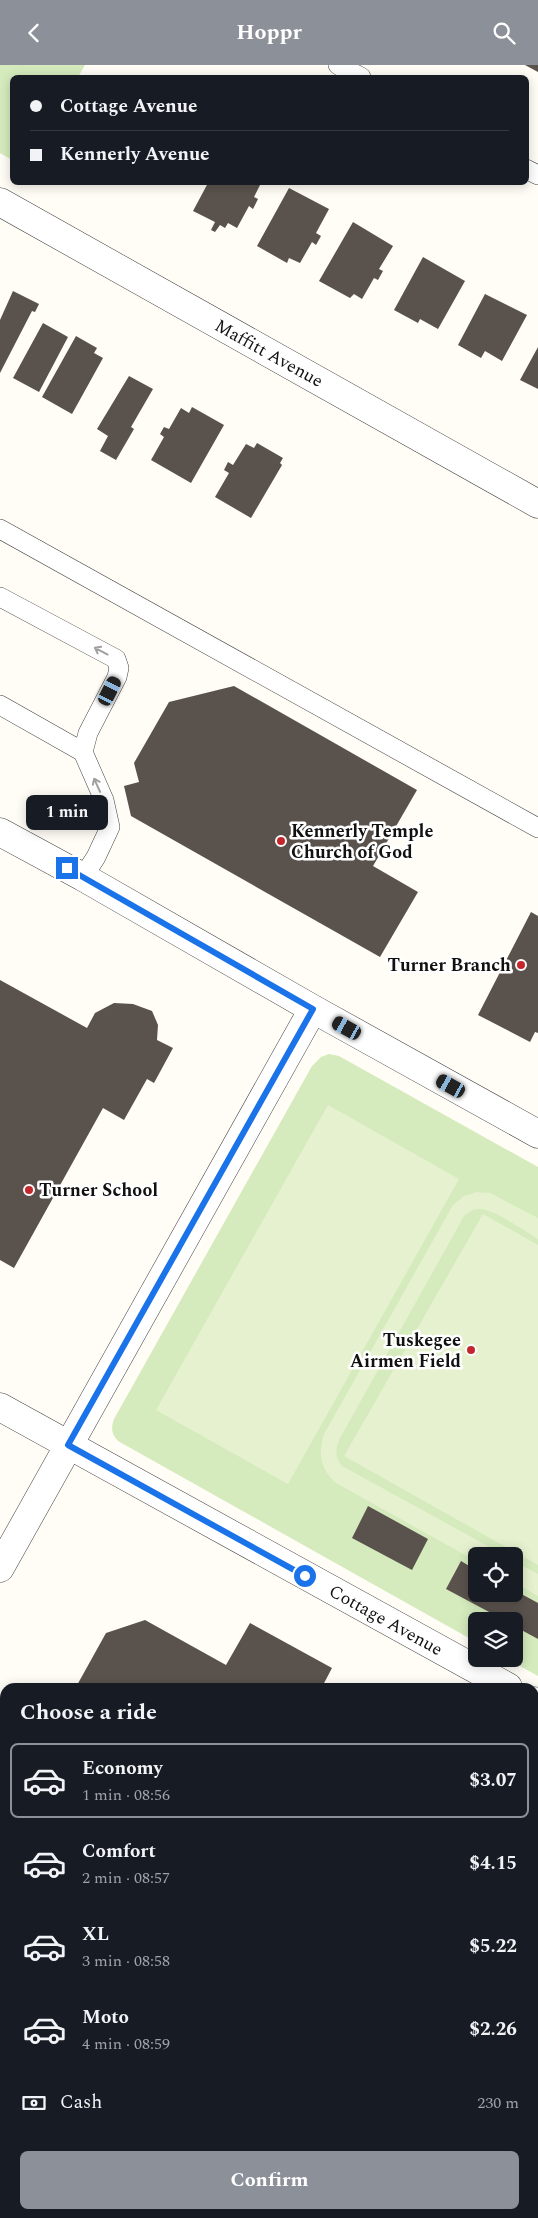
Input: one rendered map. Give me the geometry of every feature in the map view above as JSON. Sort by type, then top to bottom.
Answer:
[{"type":"street","name":"Maffitt Avenue","points":[[0,202],[538,504]]},
{"type":"street","points":[[0,833],[83,877],[313,1009],[538,1134]]},
{"type":"street","points":[[0,1568],[313,1009]]},
{"type":"street","name":"Cottage Avenue","points":[[0,1407],[501,1683]]},
{"type":"lane","points":[[338,65],[357,75]]},
{"type":"lane","points":[[0,529],[538,828]]},
{"type":"lane","points":[[0,597],[116,659],[119,668],[117,677],[88,733],[82,752]]},
{"type":"lane","points":[[0,705],[82,752],[104,800],[110,827],[96,857],[83,877]]},
{"type":"green space","points":[[0,65],[85,65],[79,75],[10,75],[10,159],[0,153]]},
{"type":"green space","points":[[329,1054],[339,1056],[538,1167],[538,1676],[522,1667],[523,1612],[468,1612],[468,1638],[118,1441],[113,1433],[114,1419],[312,1066],[321,1057]]},
{"type":"green space","points":[[328,1105],[459,1179],[288,1484],[156,1410]]},
{"type":"green space","points":[[477,1192],[490,1193],[538,1218],[538,1239],[503,1217],[482,1209],[477,1209],[464,1216],[339,1440],[336,1451],[342,1466],[490,1547],[468,1547],[468,1557],[336,1483],[327,1472],[321,1455],[324,1434],[453,1205],[464,1196]]},
{"type":"green space","name":"Tuskegee Airmen Field","points":[[483,1214],[538,1245],[538,1565],[523,1557],[523,1547],[506,1547],[344,1456]]},
{"type":"green space","points":[[523,1566],[538,1574],[538,1596],[523,1587]]},
{"type":"building","points":[[525,65],[538,65],[538,72]]},
{"type":"building","points":[[207,185],[260,185],[254,197],[258,199],[253,209],[249,206],[237,228],[228,223],[225,228],[220,225],[215,232],[211,230],[215,222],[193,211]]},
{"type":"building","points":[[289,188],[329,209],[316,233],[321,236],[316,245],[312,242],[300,263],[289,258],[287,263],[257,246]]},
{"type":"building","points":[[353,222],[393,246],[379,269],[383,271],[378,280],[374,278],[362,299],[354,294],[350,298],[319,281]]},
{"type":"building","points":[[423,257],[465,281],[438,329],[420,319],[418,323],[394,310]]},
{"type":"building","points":[[13,291],[39,304],[35,312],[32,311],[0,373],[0,320]]},
{"type":"building","points":[[485,294],[527,315],[502,361],[485,351],[481,358],[458,345]]},
{"type":"building","points":[[43,323],[68,337],[39,392],[13,378]]},
{"type":"building","points":[[76,336],[97,348],[94,353],[103,358],[72,414],[42,397]]},
{"type":"building","points":[[538,347],[538,389],[520,380]]},
{"type":"building","points":[[129,376],[153,389],[131,427],[134,429],[116,460],[100,451],[108,436],[97,429]]},
{"type":"building","points":[[192,407],[224,425],[191,483],[151,460],[164,437],[160,434],[164,427],[169,429],[181,408],[189,413]]},
{"type":"building","points":[[257,443],[283,458],[280,463],[282,465],[251,518],[215,497],[229,473],[224,470],[228,462],[233,465],[246,444],[254,448]]},
{"type":"building","name":"Kennerly Temple Church of God","points":[[234,686],[417,790],[373,866],[418,892],[380,957],[131,816],[124,786],[139,782],[134,763],[169,702]]},
{"type":"building","name":"Turner Branch","points":[[531,912],[538,916],[538,1033],[535,1032],[530,1042],[478,1015]]},
{"type":"building","name":"Turner School","points":[[0,980],[87,1028],[95,1013],[114,1003],[133,1004],[152,1011],[158,1025],[157,1040],[173,1048],[154,1083],[147,1079],[124,1120],[103,1108],[14,1268],[0,1260]]},
{"type":"building","points":[[368,1506],[428,1539],[412,1570],[352,1538]]},
{"type":"building","points":[[461,1561],[468,1565],[468,1601],[446,1589]]},
{"type":"building","points":[[523,1595],[538,1603],[538,1639],[523,1631],[523,1612],[489,1612],[470,1602],[523,1602]]},
{"type":"building","points":[[145,1620],[226,1665],[250,1623],[332,1668],[324,1683],[78,1683],[106,1633]]},
{"type":"place","name":"Kennerly Temple Church of God","points":[[281,841]]},
{"type":"place","name":"Turner Branch","points":[[521,965]]},
{"type":"place","name":"Turner School","points":[[29,1190]]},
{"type":"place","name":"Tuskegee Airmen Field","points":[[471,1350]]},
{"type":"route","points":[[67,868],[313,1009],[68,1445],[305,1576]]}]
